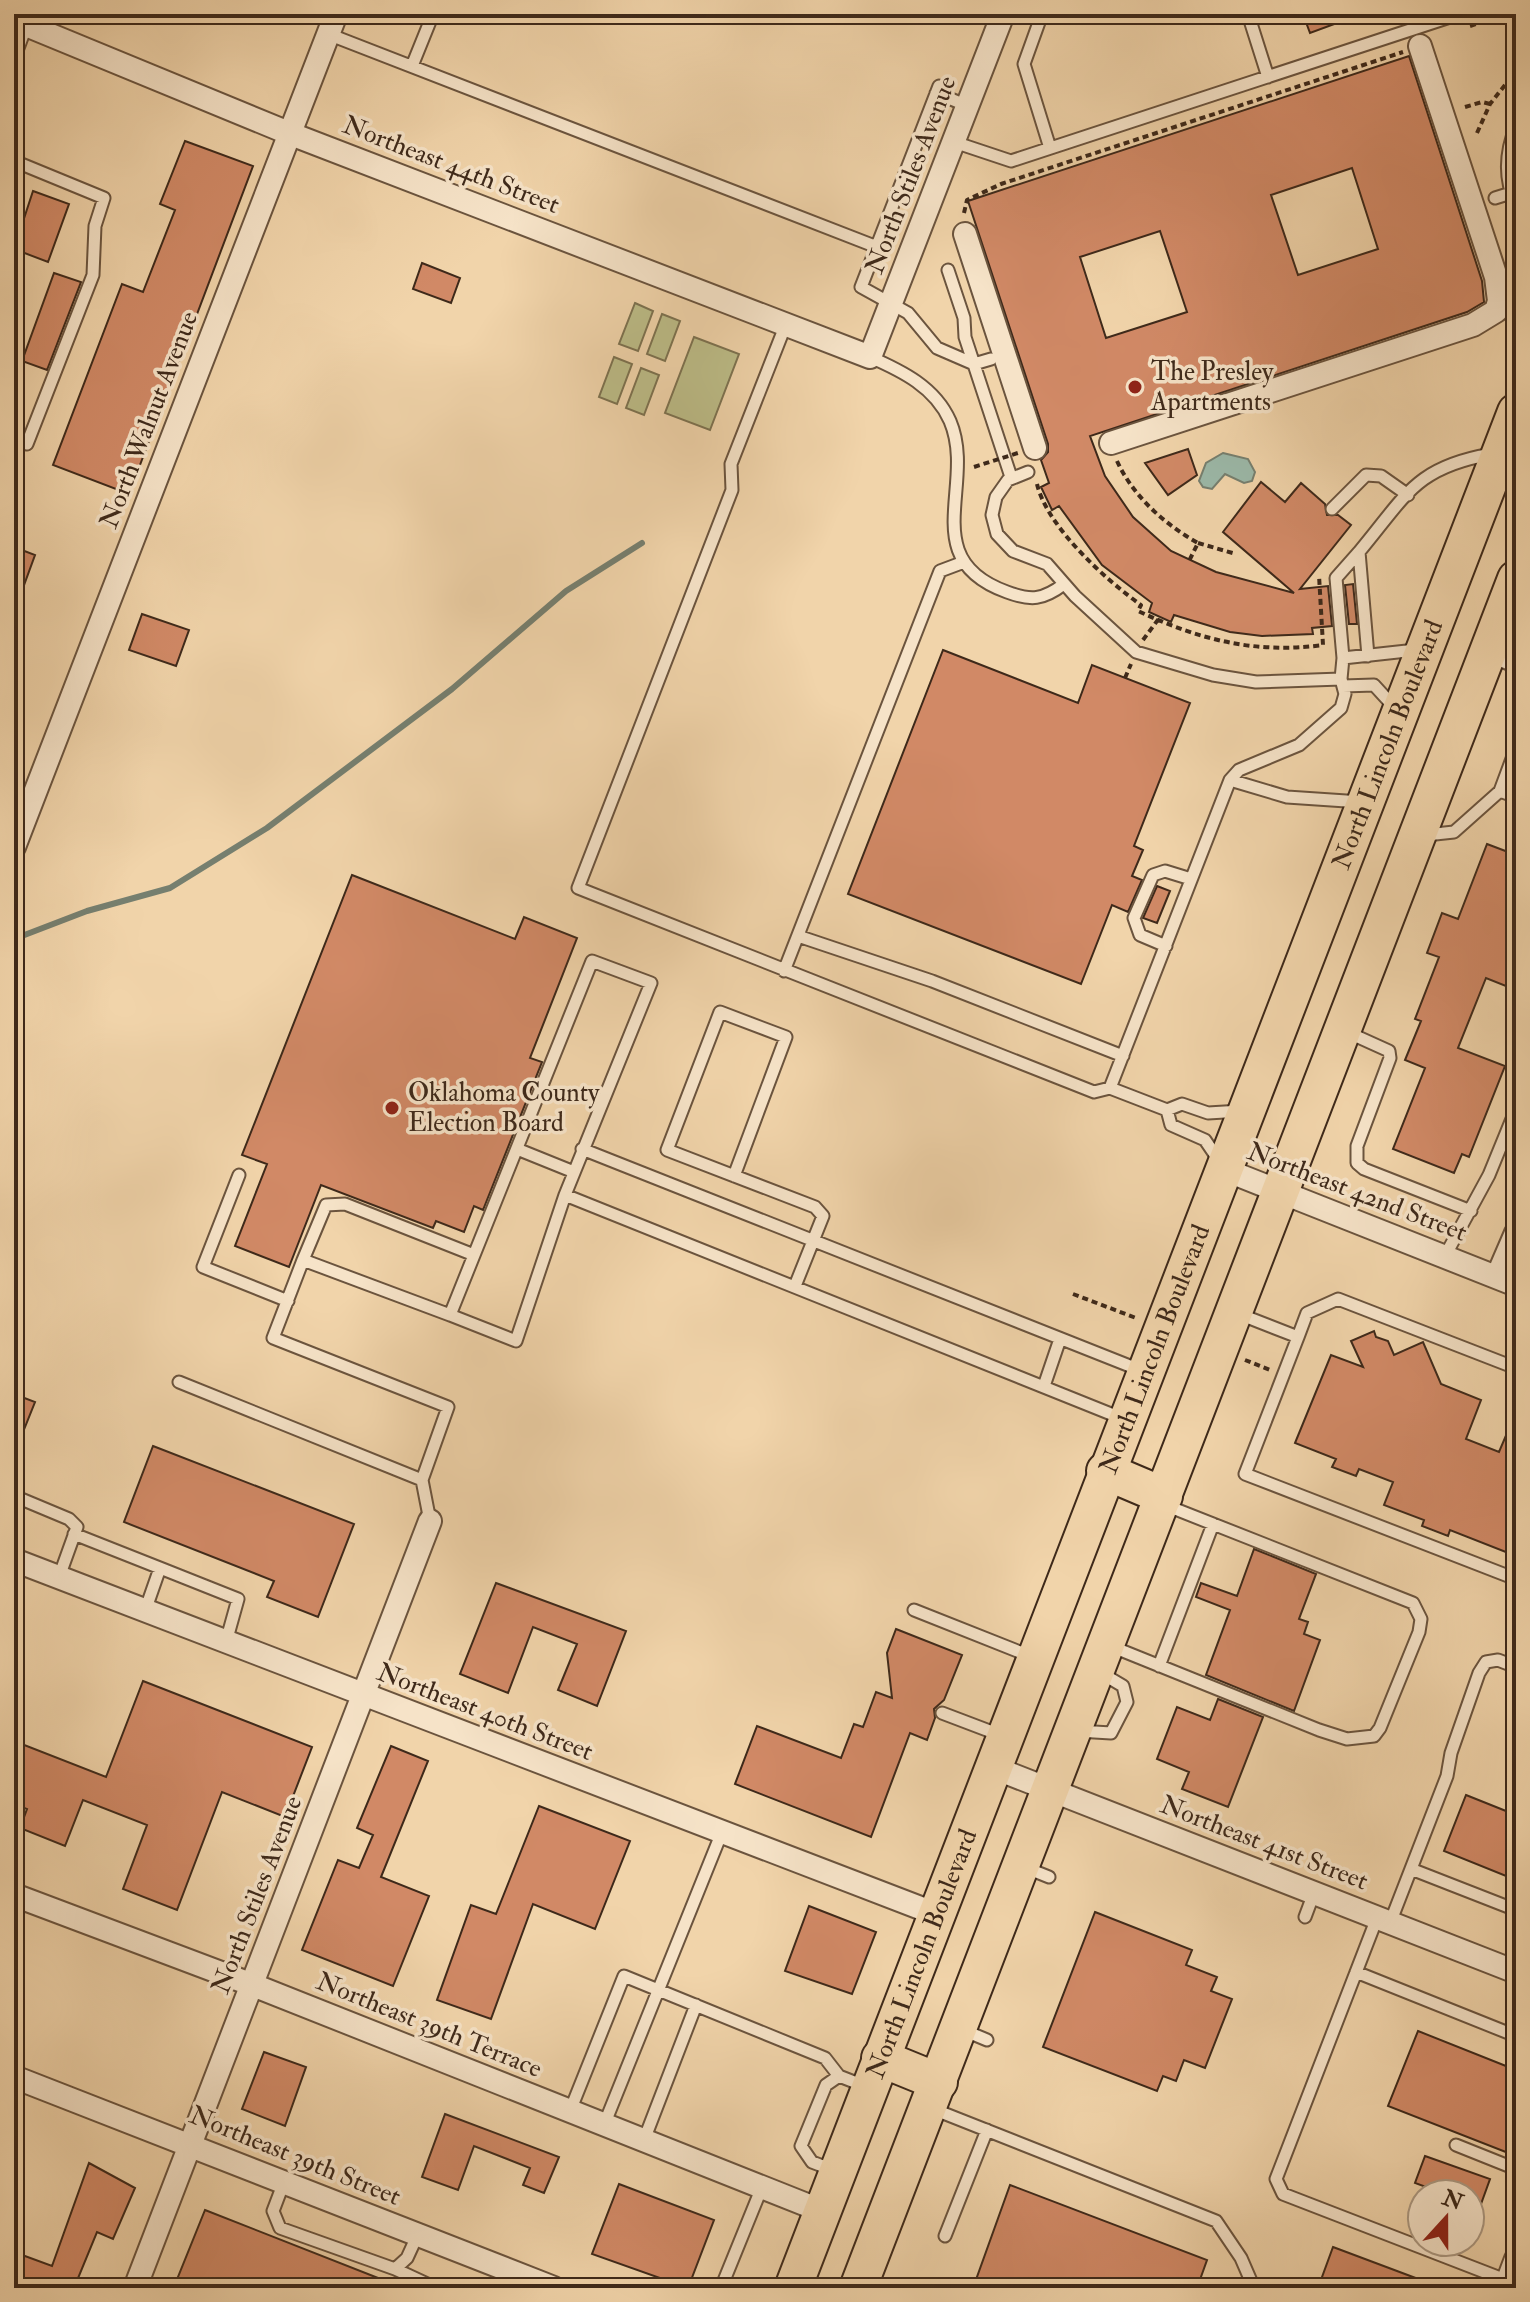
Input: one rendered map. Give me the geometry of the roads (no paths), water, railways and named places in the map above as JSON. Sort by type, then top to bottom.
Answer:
[{"type":"main road","name":"North Lincoln Boulevard","points":[[793,2288],[837,2172],[863,2074],[936,1914],[1516,412]]},
{"type":"main road","points":[[858,2288],[934,2094],[973,2034],[1035,1871],[1051,1790],[1280,1191],[1418,835],[1501,661],[1516,579]]},
{"type":"main road","points":[[1105,1471],[1162,1500]]},
{"type":"main road","points":[[863,2074],[934,2094]]},
{"type":"street","name":"North Stiles Avenue","points":[[870,357],[1003,14]]},
{"type":"street","name":"Northeast 44th Street","points":[[20,22],[291,134],[870,357]]},
{"type":"street","name":"North Walnut Avenue","points":[[14,847],[332,24]]},
{"type":"street","points":[[1111,443],[1473,325],[1496,311],[1499,301],[1496,277],[1420,46]]},
{"type":"street","points":[[965,234],[1028,450]]},
{"type":"street","name":"Northeast 42nd Street","points":[[1223,1169],[1507,1281]]},
{"type":"street","points":[[1507,1281],[1516,1233]]},
{"type":"street","name":"North Stiles Avenue","points":[[135,2288],[430,1521]]},
{"type":"street","name":"Northeast 40th Street","points":[[14,1560],[936,1914]]},
{"type":"street","name":"Northeast 41st Street","points":[[998,1752],[1051,1790],[1516,1972]]},
{"type":"street","name":"Northeast 39th Terrace","points":[[14,1895],[253,1985],[822,2211]]},
{"type":"street","name":"Northeast 39th Street","points":[[14,2077],[554,2288]]},
{"type":"lane","points":[[412,66],[433,14]]},
{"type":"lane","points":[[1042,14],[1024,64],[1050,148]]},
{"type":"lane","points":[[1248,14],[1268,77]]},
{"type":"lane","points":[[954,142],[1006,162],[1456,14]]},
{"type":"lane","points":[[14,59],[20,22]]},
{"type":"lane","points":[[332,24],[412,66],[877,247]]},
{"type":"lane","points":[[968,106],[938,90],[861,287],[908,313],[937,348],[974,364],[991,359]]},
{"type":"lane","points":[[1516,126],[1507,156],[1511,193],[1516,205]]},
{"type":"lane","points":[[14,161],[104,198],[95,226],[93,275],[27,444],[14,440]]},
{"type":"lane","points":[[1495,198],[1511,193]]},
{"type":"lane","points":[[948,270],[964,318],[965,337],[1011,477]]},
{"type":"lane","points":[[786,324],[731,464],[732,490],[578,888],[1094,1092],[1110,1088],[1167,1110],[1182,1104],[1208,1113],[1246,1111]]},
{"type":"lane","points":[[870,357],[927,389],[949,419],[957,452],[953,529],[964,562],[982,580],[1022,597],[1044,597],[1064,584]]},
{"type":"lane","points":[[1110,1088],[1230,780],[1239,770],[1279,756],[1313,736],[1341,708],[1343,658],[1336,578],[1420,480],[1439,467],[1500,453]]},
{"type":"lane","points":[[1032,472],[1011,477],[1001,488],[993,506],[997,534],[1013,551],[1045,561],[1126,645],[1144,656],[1256,682],[1374,685],[1384,692],[1399,713]]},
{"type":"lane","points":[[1332,509],[1366,475],[1381,476],[1408,495]]},
{"type":"lane","points":[[1359,552],[1368,656]]},
{"type":"lane","points":[[784,971],[940,571],[964,562]]},
{"type":"lane","points":[[1343,658],[1424,649]]},
{"type":"lane","points":[[1418,835],[1454,832],[1500,791],[1516,748]]},
{"type":"lane","points":[[1230,780],[1287,797],[1365,802]]},
{"type":"lane","points":[[1500,791],[1516,797]]},
{"type":"lane","points":[[1166,946],[1136,930],[1134,918],[1149,880],[1158,872],[1172,872],[1191,879]]},
{"type":"lane","points":[[798,936],[932,981],[1123,1056]]},
{"type":"lane","points":[[303,1260],[516,1341],[582,1149],[651,983],[592,961],[450,1315]]},
{"type":"lane","points":[[734,1176],[786,1037],[720,1012],[667,1150],[734,1176],[815,1207],[823,1216],[795,1286]]},
{"type":"lane","points":[[1343,1030],[1381,1046],[1389,1051],[1390,1058],[1357,1146],[1357,1163],[1364,1169],[1471,1211]]},
{"type":"lane","points":[[1445,1256],[1471,1211],[1516,1109]]},
{"type":"lane","points":[[1167,1110],[1171,1125],[1205,1140],[1223,1169]]},
{"type":"lane","points":[[517,1149],[574,1172]]},
{"type":"lane","points":[[582,1149],[1144,1372]]},
{"type":"lane","points":[[239,1175],[203,1267],[288,1301]]},
{"type":"lane","points":[[565,1195],[1126,1419]]},
{"type":"lane","points":[[430,1521],[422,1480],[448,1407],[273,1338],[326,1205],[345,1204],[474,1255]]},
{"type":"lane","points":[[1516,1368],[1338,1299],[1307,1313],[1245,1474],[1516,1579]]},
{"type":"lane","points":[[1235,1312],[1298,1337]]},
{"type":"lane","points":[[1044,1386],[1060,1339]]},
{"type":"lane","points":[[179,1382],[422,1480]]},
{"type":"lane","points":[[14,1511],[16,1497],[69,1519],[77,1527],[59,1577]]},
{"type":"lane","points":[[1102,1657],[1159,1666],[1319,1730],[1362,1739],[1374,1736],[1380,1728],[1419,1632],[1421,1619],[1413,1603],[1213,1524],[1162,1500]]},
{"type":"lane","points":[[1159,1666],[1213,1524]]},
{"type":"lane","points":[[74,1534],[238,1599],[226,1642]]},
{"type":"lane","points":[[145,1611],[160,1568]]},
{"type":"lane","points":[[914,1610],[1034,1658]]},
{"type":"lane","points":[[1512,2272],[1283,2194],[1276,2179],[1356,1972],[1411,1869],[1447,1776],[1451,1753],[1479,1673],[1486,1662],[1498,1660],[1516,1667]]},
{"type":"lane","points":[[942,1713],[998,1752]]},
{"type":"lane","points":[[604,2125],[722,1832]]},
{"type":"lane","points":[[1411,1869],[1516,1910]]},
{"type":"lane","points":[[1305,1917],[1314,1893]]},
{"type":"lane","points":[[1356,1972],[1516,2036]]},
{"type":"lane","points":[[570,2111],[624,1976],[863,2074]]},
{"type":"lane","points":[[644,2140],[696,2005]]},
{"type":"lane","points":[[934,2094],[987,2130],[1216,2221],[1241,2258],[1254,2288]]},
{"type":"lane","points":[[945,2236],[987,2130]]},
{"type":"lane","points":[[1456,2145],[1516,2169]]},
{"type":"lane","points":[[284,2182],[273,2211],[280,2228],[395,2269],[436,2288]]},
{"type":"lane","points":[[721,2288],[762,2187]]},
{"type":"lane","points":[[395,2269],[407,2258],[418,2234]]},
{"type":"waterway","points":[[14,939],[87,911],[170,888],[267,828],[452,689],[566,591],[642,543]]},
{"type":"place","name":"The Presley Apartments","points":[[1135,387]]},
{"type":"place","name":"Oklahoma County Election Board","points":[[392,1108]]}]
